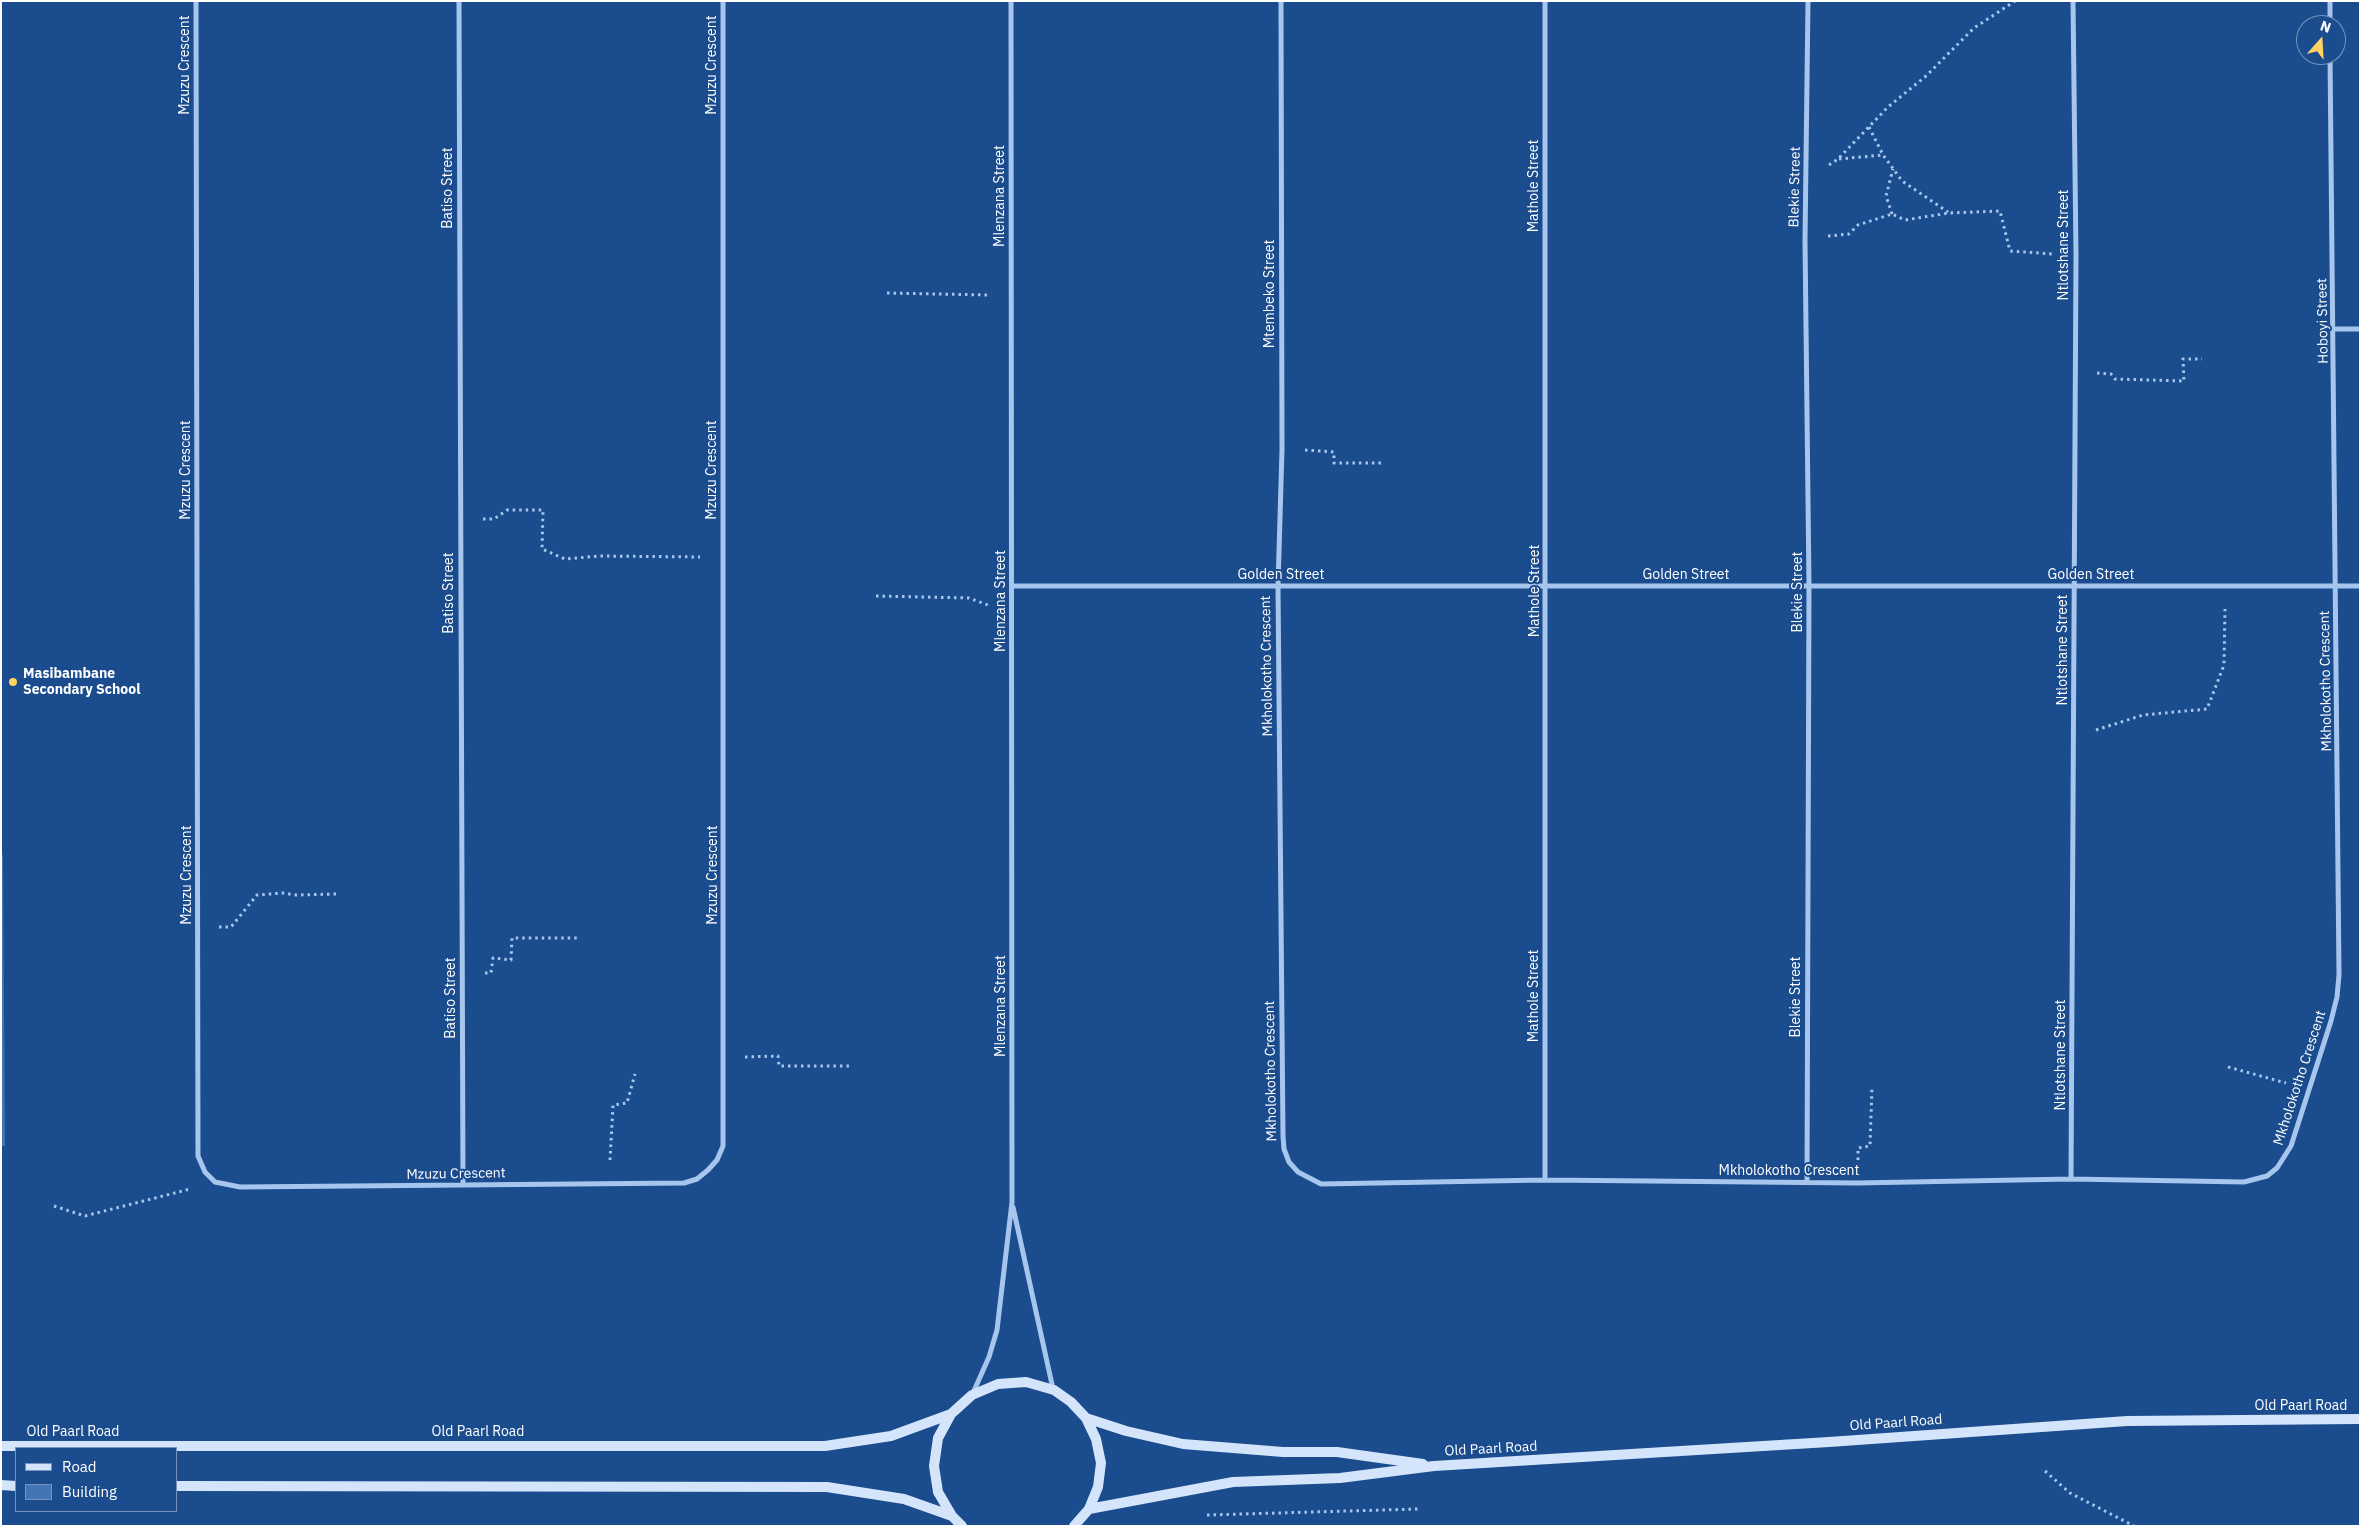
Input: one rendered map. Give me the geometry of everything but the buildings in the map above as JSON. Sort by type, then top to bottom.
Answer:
[{"type":"main road","name":"Old Paarl Road","points":[[962,1526],[952,1516],[938,1492],[934,1466],[938,1438],[951,1414],[972,1395],[998,1384],[1026,1382],[1054,1390],[1072,1402],[1086,1418],[1096,1439],[1101,1462],[1098,1486],[1089,1509],[1074,1526]]},
{"type":"main road","name":"Old Paarl Road","points":[[1,1446],[824,1446],[891,1436],[951,1414]]},
{"type":"main road","name":"Old Paarl Road","points":[[1086,1418],[1126,1431],[1183,1444],[1283,1452],[1337,1452],[1434,1466]]},
{"type":"main road","name":"Old Paarl Road","points":[[1089,1509],[1233,1482],[1340,1478],[1434,1466],[1829,1442],[2127,1421],[2360,1419]]},
{"type":"main road","points":[[1,1486],[15,1486]]},
{"type":"main road","name":"Old Paarl Road","points":[[178,1486],[827,1487],[904,1499],[952,1516]]},
{"type":"street","name":"Mzuzu Crescent","points":[[196,1],[198,1156],[205,1172],[215,1182],[240,1187],[684,1183],[697,1179],[708,1170],[717,1160],[723,1146],[723,1]]},
{"type":"street","name":"Batiso Street","points":[[459,1],[463,1185]]},
{"type":"street","name":"Mlenzana Street","points":[[972,1395],[989,1358],[997,1330],[1012,1202],[1011,1]]},
{"type":"street","name":"Mtembeko Street","points":[[1278,586],[1282,449],[1281,1]]},
{"type":"street","name":"Mathole Street","points":[[1545,1],[1547,586],[1545,1180]]},
{"type":"street","name":"Blekie Street","points":[[1807,1183],[1809,586],[1805,240],[1808,1]]},
{"type":"street","name":"Ntlotshane Street","points":[[2071,1179],[2076,255],[2073,1]]},
{"type":"street","points":[[2330,1],[2330,15]]},
{"type":"street","name":"Hoboyi Street","points":[[2330,65],[2336,586]]},
{"type":"street","points":[[2334,329],[2360,329]]},
{"type":"street","name":"Golden Street","points":[[1012,586],[2360,586]]},
{"type":"street","name":"Mkholokotho Crescent","points":[[1278,586],[1283,1136],[1284,1149],[1289,1162],[1298,1172],[1321,1184],[1545,1180],[1857,1183],[2071,1179],[2232,1182],[2256,1180],[2277,1168],[2285,1158],[2309,1090],[2337,997],[2339,975],[2336,586]]},
{"type":"street","name":"Mlenzana Street","points":[[1012,1202],[1054,1390]]},
{"type":"path","points":[[1806,178],[1838,159],[1888,107],[1926,76],[1974,28],[2016,1]]},
{"type":"path","points":[[1869,127],[1883,155],[1902,181],[1949,213]]},
{"type":"path","points":[[1838,159],[1883,155]]},
{"type":"path","points":[[1892,214],[1886,196],[1893,168]]},
{"type":"path","points":[[1805,240],[1850,234],[1858,225],[1892,214],[1905,220],[1949,213],[2000,210],[2010,251],[2076,255]]},
{"type":"path","points":[[887,293],[1012,295]]},
{"type":"path","points":[[2074,372],[2111,374],[2115,379],[2184,381],[2183,359],[2202,359]]},
{"type":"path","points":[[1282,449],[1334,452],[1334,462],[1384,463]]},
{"type":"path","points":[[460,518],[494,519],[507,510],[543,510],[542,549],[565,559],[600,556],[677,555],[724,559]]},
{"type":"path","points":[[2074,740],[2090,732],[2143,715],[2207,709],[2224,665],[2225,586]]},
{"type":"path","points":[[876,596],[969,598],[1012,615]]},
{"type":"path","points":[[199,925],[231,928],[258,895],[283,893],[296,895],[338,894]]},
{"type":"path","points":[[462,973],[491,972],[493,958],[511,960],[512,938],[578,938]]},
{"type":"path","points":[[724,1058],[778,1056],[779,1066],[850,1066]]},
{"type":"path","points":[[2228,1067],[2309,1090]]},
{"type":"path","points":[[609,1184],[613,1105],[627,1103],[634,1074]]},
{"type":"path","points":[[1857,1183],[1858,1148],[1870,1146],[1872,1087]]},
{"type":"path","points":[[54,1206],[85,1216],[215,1182]]},
{"type":"path","points":[[2045,1471],[2070,1493],[2134,1526]]},
{"type":"path","points":[[1200,1516],[1418,1509]]},
{"type":"place","name":"Masibambane Secondary School","points":[[13,682]]}]
